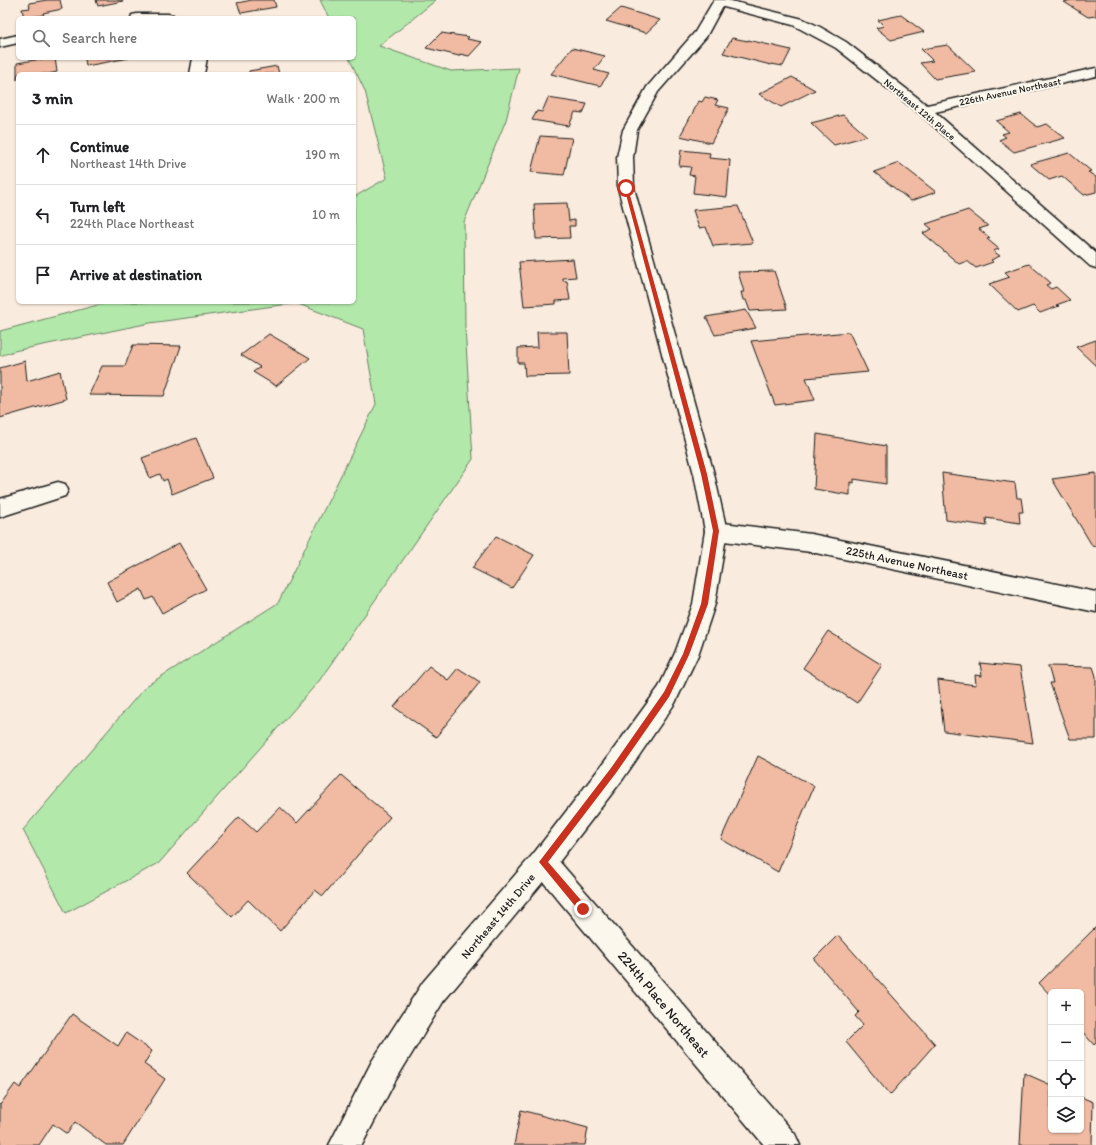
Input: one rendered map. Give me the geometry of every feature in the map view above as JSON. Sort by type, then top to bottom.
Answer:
[{"type":"street","name":"Northeast 12th Place","points":[[720,1],[787,19],[815,30],[842,45],[924,110],[1096,262]]},
{"type":"street","name":"Northeast 14th Drive","points":[[345,1145],[382,1072],[434,992],[543,862],[614,770],[666,694],[686,655],[704,604],[716,531],[704,474],[626,188],[625,157],[630,130],[652,90],[701,34],[720,1]]},
{"type":"street","points":[[0,43],[16,39]]},
{"type":"street","points":[[197,72],[200,60]]},
{"type":"street","name":"226th Avenue Northeast","points":[[924,110],[1096,72]]},
{"type":"street","points":[[0,508],[58,490]]},
{"type":"street","name":"225th Avenue Northeast","points":[[716,531],[811,542],[1096,602]]},
{"type":"street","name":"224th Place Northeast","points":[[543,862],[784,1145]]},
{"type":"green space","points":[[320,0],[436,0],[379,46],[451,71],[519,68],[506,120],[464,222],[465,327],[473,459],[319,681],[159,863],[66,913],[23,830],[146,686],[278,603],[376,404],[363,329],[299,304],[356,304],[356,196],[387,178],[365,91],[350,60],[356,60],[356,16],[328,16]]},
{"type":"green space","points":[[101,304],[289,304],[150,323],[14,351],[0,356],[0,331]]},
{"type":"building","points":[[47,0],[60,0],[62,9],[43,13],[44,15],[24,16],[22,9],[30,8],[29,3]]},
{"type":"building","points":[[96,0],[123,0],[123,1],[98,6]]},
{"type":"building","points":[[252,0],[274,0],[276,7],[241,13],[237,3]]},
{"type":"building","points":[[1071,0],[1096,0],[1096,16],[1088,17],[1064,2]]},
{"type":"building","points":[[621,8],[660,20],[646,33],[606,21]]},
{"type":"building","points":[[901,15],[924,32],[891,40],[876,28],[884,26],[878,20]]},
{"type":"building","points":[[441,33],[469,37],[467,39],[482,42],[469,56],[460,54],[459,56],[426,48]]},
{"type":"building","points":[[732,38],[748,40],[791,50],[783,66],[771,65],[723,53]]},
{"type":"building","points":[[948,45],[976,72],[935,79],[920,63],[933,61],[921,49]]},
{"type":"building","points":[[572,48],[605,56],[594,70],[609,74],[600,86],[551,74]]},
{"type":"building","points":[[35,60],[55,60],[57,72],[17,72],[17,63]]},
{"type":"building","points":[[85,60],[118,60],[86,66]]},
{"type":"building","points":[[277,66],[278,72],[249,72]]},
{"type":"building","points":[[792,77],[815,90],[781,107],[759,94]]},
{"type":"building","points":[[705,97],[718,100],[715,105],[729,108],[711,143],[680,136],[699,101],[702,102]]},
{"type":"building","points":[[548,98],[587,104],[583,113],[575,112],[569,126],[532,120],[537,111],[542,112]]},
{"type":"building","points":[[1021,114],[1037,127],[1047,124],[1065,138],[1014,152],[999,140],[1006,137],[1002,134],[1009,132],[996,121]]},
{"type":"building","points":[[843,115],[867,136],[834,145],[811,123]]},
{"type":"building","points":[[540,136],[572,138],[564,175],[531,172]]},
{"type":"building","points":[[681,150],[710,153],[709,158],[730,160],[727,197],[693,193],[695,176],[689,175],[691,167],[679,166]]},
{"type":"building","points":[[1069,153],[1091,171],[1088,172],[1096,177],[1096,192],[1084,195],[1062,176],[1049,180],[1030,164]]},
{"type":"building","points":[[899,163],[936,192],[911,201],[874,172]]},
{"type":"building","points":[[567,203],[569,221],[575,220],[575,226],[569,226],[570,238],[536,239],[534,204]]},
{"type":"building","points":[[738,206],[753,243],[713,246],[706,227],[699,228],[693,210]]},
{"type":"building","points":[[968,210],[988,226],[979,229],[990,238],[987,239],[999,249],[993,251],[1000,256],[991,260],[993,262],[976,268],[967,261],[959,264],[923,233],[932,229],[926,224]]},
{"type":"building","points":[[573,259],[576,277],[563,278],[563,281],[567,281],[570,300],[556,301],[556,304],[524,306],[519,262]]},
{"type":"building","points":[[1029,264],[1051,283],[1046,285],[1051,289],[1056,287],[1070,300],[1040,313],[1033,306],[1018,312],[989,284],[1010,277],[1005,272]]},
{"type":"building","points":[[774,271],[787,309],[750,311],[746,300],[743,300],[741,292],[744,292],[738,272]]},
{"type":"building","points":[[746,310],[756,328],[715,335],[706,317]]},
{"type":"building","points":[[537,332],[567,332],[569,375],[525,376],[524,363],[518,363],[518,348],[538,347]]},
{"type":"building","points":[[849,332],[868,372],[806,378],[815,400],[775,405],[751,341]]},
{"type":"building","points":[[269,334],[310,358],[276,386],[253,372],[260,367],[241,355]]},
{"type":"building","points":[[1096,340],[1096,366],[1076,347]]},
{"type":"building","points":[[133,345],[181,346],[164,396],[89,395],[102,366],[125,366]]},
{"type":"building","points":[[25,361],[27,381],[60,371],[66,399],[0,418],[0,368]]},
{"type":"building","points":[[817,434],[886,446],[886,484],[854,479],[854,483],[850,482],[850,495],[814,489]]},
{"type":"building","points":[[196,438],[213,478],[172,494],[167,479],[163,481],[160,474],[150,478],[142,458]]},
{"type":"building","points":[[942,473],[1015,483],[1017,498],[1021,498],[1023,512],[1019,512],[1020,523],[986,518],[987,526],[946,520]]},
{"type":"building","points":[[1096,473],[1096,546],[1093,547],[1052,479]]},
{"type":"building","points":[[496,536],[534,555],[512,588],[472,568]]},
{"type":"building","points":[[179,543],[206,589],[162,613],[153,597],[146,600],[141,589],[117,602],[107,582]]},
{"type":"building","points":[[828,631],[882,665],[857,703],[803,668]]},
{"type":"building","points":[[980,663],[1020,667],[1033,743],[944,731],[938,680],[976,685],[975,675],[982,676]]},
{"type":"building","points":[[429,666],[448,680],[458,668],[480,682],[436,737],[394,707]]},
{"type":"building","points":[[1048,666],[1093,667],[1096,676],[1096,739],[1070,739],[1050,683],[1053,683]]},
{"type":"building","points":[[758,756],[814,786],[778,872],[721,839]]},
{"type":"building","points":[[341,775],[390,817],[323,896],[315,890],[280,931],[248,900],[232,917],[187,873],[239,817],[256,832],[280,807],[297,823]]},
{"type":"building","points":[[1096,927],[1096,1043],[1094,1045],[1084,1033],[1084,989],[1048,989],[1048,993],[1039,983]]},
{"type":"building","points":[[838,935],[935,1044],[890,1095],[846,1042],[863,1025],[855,1016],[859,1012],[814,959]]},
{"type":"building","points":[[72,1014],[118,1046],[126,1033],[152,1051],[144,1064],[165,1079],[123,1145],[106,1145],[75,1122],[67,1134],[53,1124],[39,1145],[0,1145],[0,1105],[15,1084],[20,1088]]},
{"type":"building","points":[[1024,1073],[1048,1084],[1048,1133],[1084,1133],[1084,1098],[1093,1102],[1092,1145],[1020,1145]]},
{"type":"building","points":[[521,1110],[588,1128],[585,1145],[514,1145]]},
{"type":"route","points":[[583,909],[543,862],[614,770],[666,694],[686,655],[704,604],[716,531],[704,474],[640,244],[626,188]]}]
